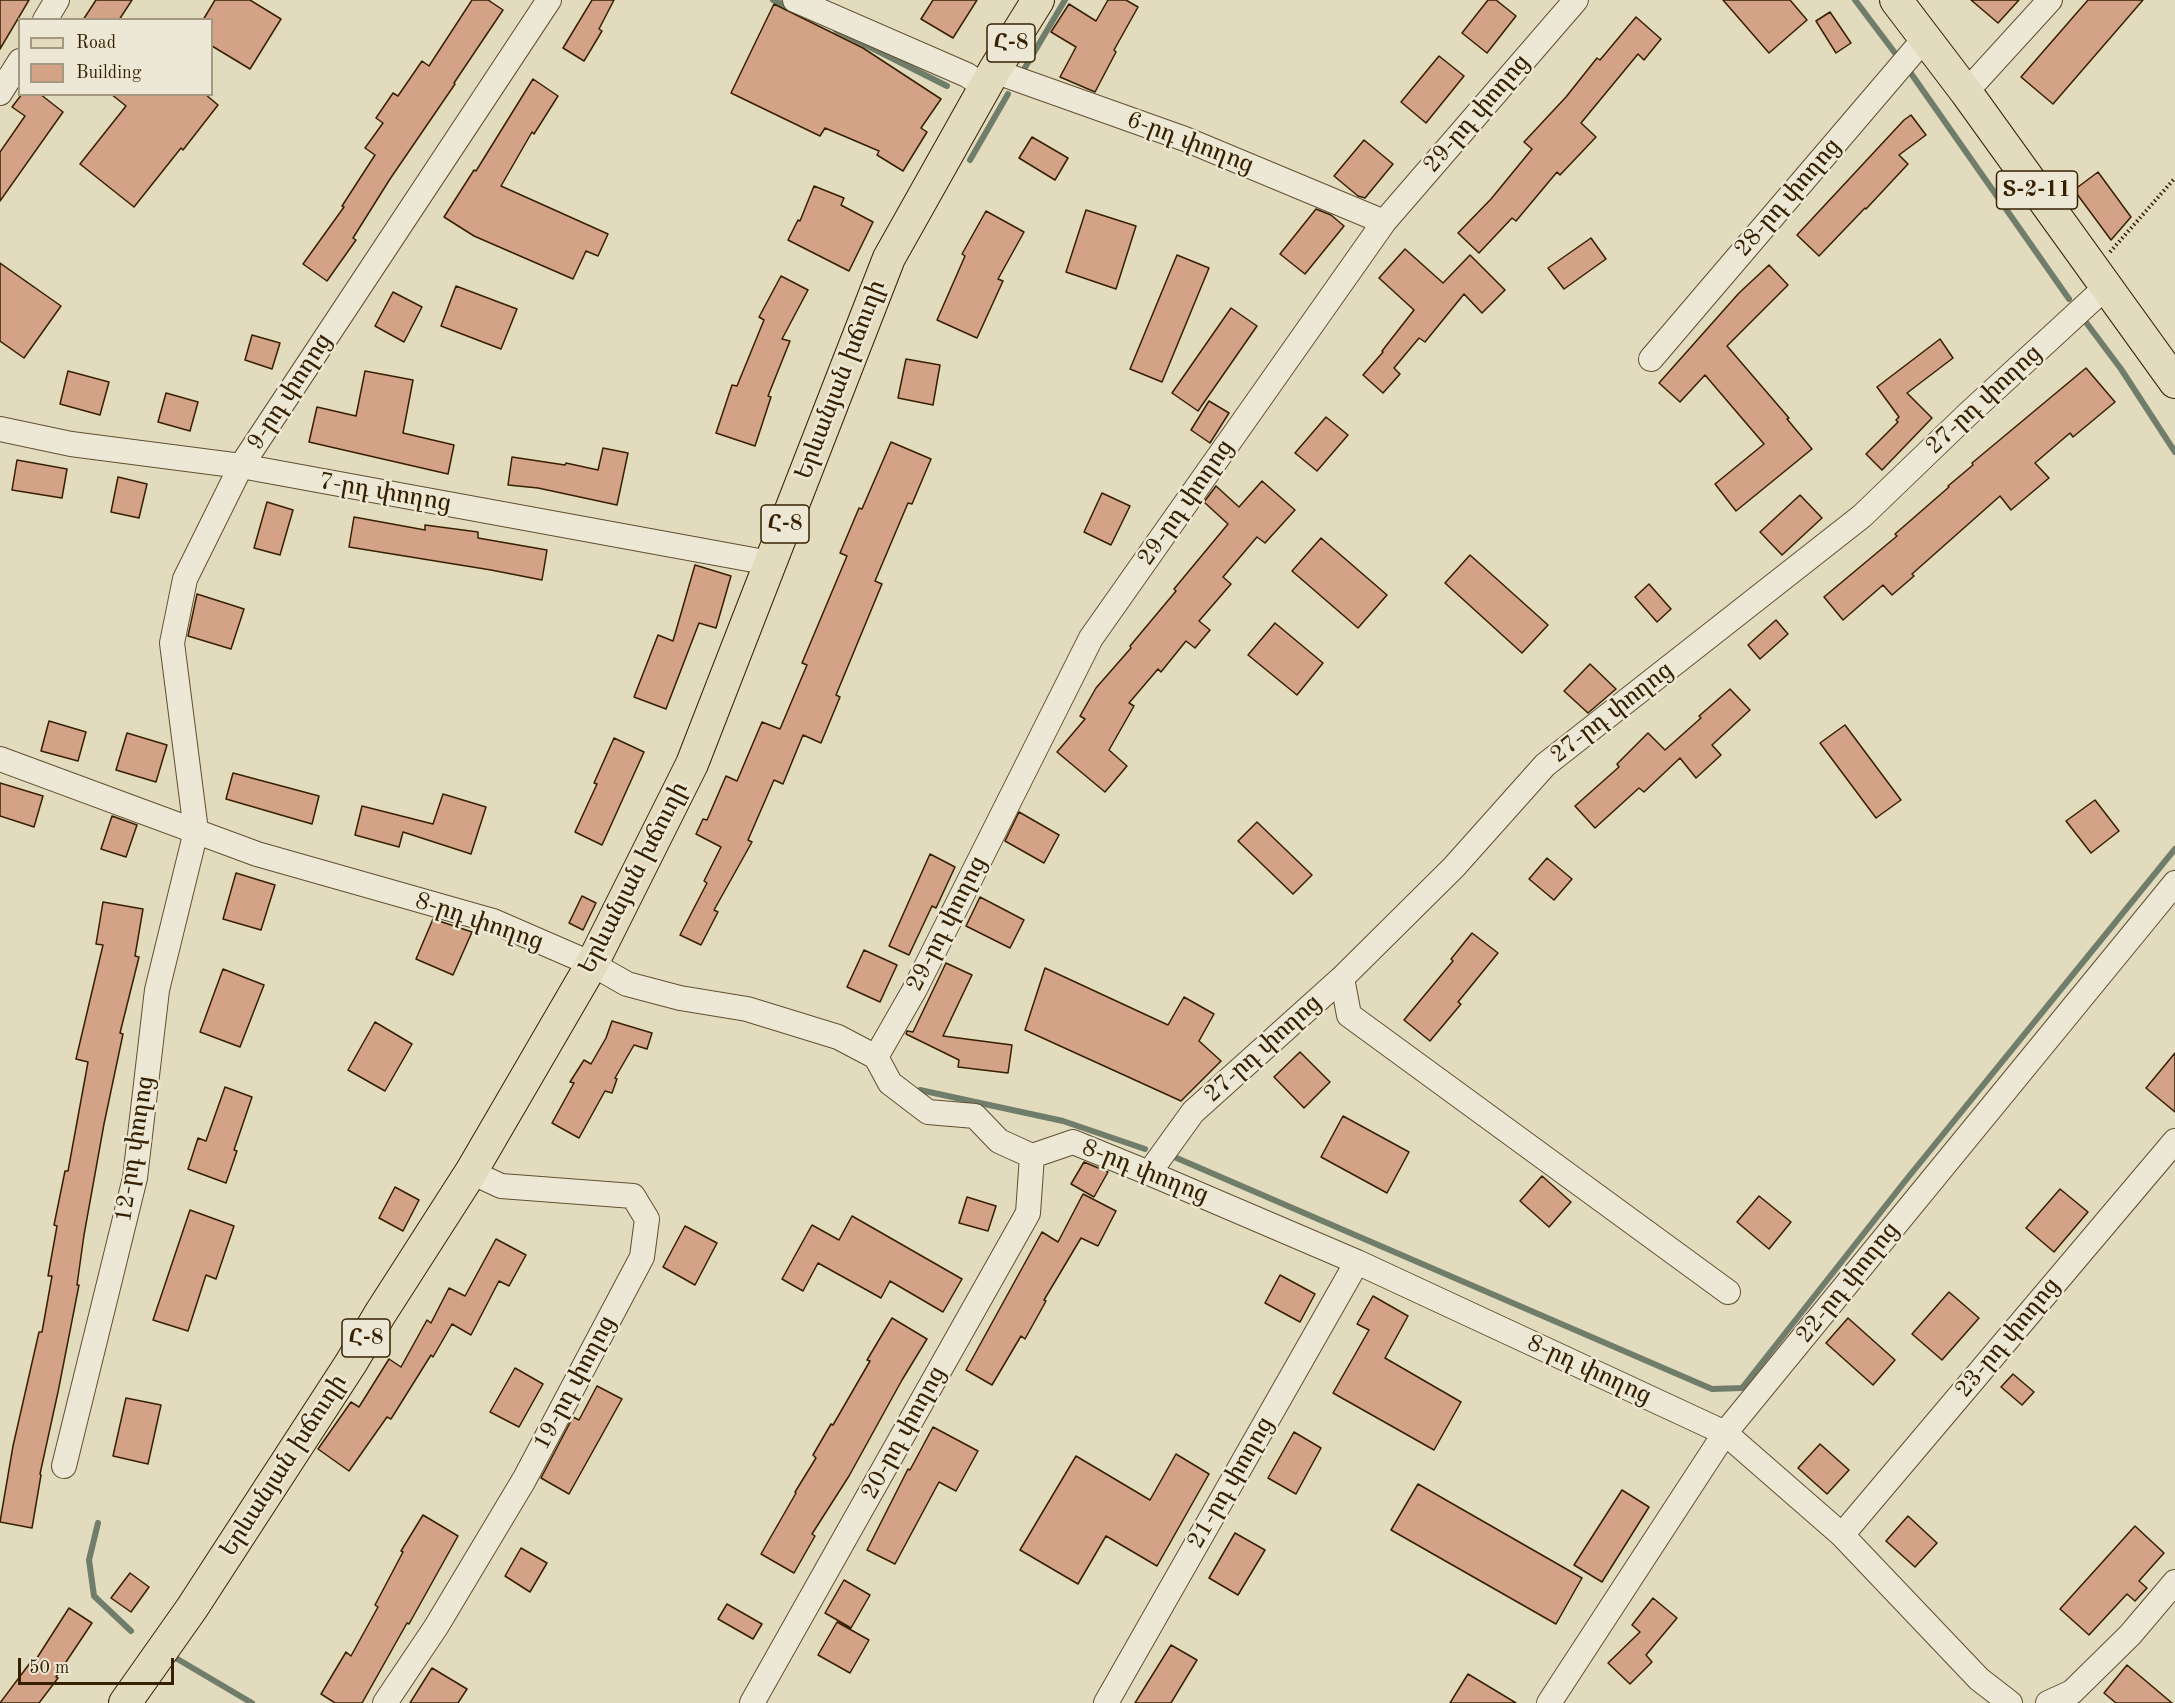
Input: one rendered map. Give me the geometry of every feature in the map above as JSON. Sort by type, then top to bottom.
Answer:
[{"type":"main road","name":"Երևանյան խճուղի","points":[[125,1703],[204,1588],[351,1363],[471,1172],[592,964],[692,764],[889,258],[989,79],[1038,0]]},
{"type":"main road","name":"Տ-2-11","points":[[1896,0],[1966,92],[2175,382]]},
{"type":"street","points":[[46,18],[57,0]]},
{"type":"street","name":"9-րդ փողոց","points":[[196,831],[172,643],[185,579],[241,466],[549,0]]},
{"type":"street","name":"6-րդ փողոց","points":[[795,0],[967,75],[989,79],[1185,139],[1384,222]]},
{"type":"street","name":"29-րդ փողոց","points":[[876,1057],[920,979],[1091,638],[1384,222],[1576,0]]},
{"type":"street","points":[[1966,92],[2050,0]]},
{"type":"street","name":"28-րդ փողոց","points":[[1651,359],[1925,38]]},
{"type":"street","points":[[0,93],[18,64]]},
{"type":"street","name":"27-րդ փողոց","points":[[1149,1173],[1193,1112],[1342,978],[1454,867],[1545,765],[1862,516],[1977,406],[2101,277]]},
{"type":"street","name":"7-րդ փողոց","points":[[0,429],[71,444],[241,466],[770,563]]},
{"type":"street","name":"8-րդ փողոց","points":[[0,759],[257,854],[493,921],[592,964],[627,984],[680,998],[747,1009],[838,1037],[876,1057]]},
{"type":"street","name":"12-րդ փողոց","points":[[64,1466],[135,1179],[157,990],[196,831]]},
{"type":"street","name":"22-րդ փողոց","points":[[1549,1703],[1725,1433],[2175,883]]},
{"type":"street","points":[[1342,978],[1349,1015],[1728,1292]]},
{"type":"street","points":[[876,1057],[890,1083],[928,1112],[975,1116],[999,1141],[1032,1156]]},
{"type":"street","name":"23-րդ փողոց","points":[[1842,1535],[2175,1141]]},
{"type":"street","name":"8-րդ փողոց","points":[[1032,1156],[1073,1142],[1357,1262],[1725,1433],[1842,1535],[1979,1679],[2010,1703]]},
{"type":"street","name":"20-րդ փողոց","points":[[752,1703],[1028,1213],[1032,1156]]},
{"type":"street","name":"19-րդ փողոց","points":[[385,1703],[436,1628],[524,1480],[642,1257],[647,1219],[633,1196],[501,1186],[471,1172]]},
{"type":"street","name":"21-րդ փողոց","points":[[1106,1703],[1357,1262]]},
{"type":"street","points":[[2048,1703],[2072,1692],[2130,1635],[2175,1582]]},
{"type":"path","points":[[2101,277],[2175,178]]},
{"type":"building","points":[[0,0],[29,0],[18,18],[0,49]]},
{"type":"building","points":[[96,0],[132,0],[120,18],[84,18]]},
{"type":"building","points":[[215,0],[250,0],[281,19],[250,69],[213,47],[213,18],[204,18]]},
{"type":"building","points":[[472,0],[488,0],[503,10],[390,179],[353,238],[356,240],[327,281],[303,264],[344,207],[342,206],[375,155],[365,148],[383,123],[376,118],[393,93],[398,96],[422,61],[429,66]]},
{"type":"building","points":[[592,0],[614,0],[599,29],[602,31],[584,61],[563,48]]},
{"type":"building","points":[[933,0],[977,0],[953,38],[921,19]]},
{"type":"building","points":[[1108,0],[1126,0],[1138,7],[1114,50],[1116,52],[1095,92],[1060,77],[1076,47],[1051,32],[1069,4],[1096,21]]},
{"type":"building","points":[[1488,0],[1496,0],[1516,16],[1487,53],[1462,33]]},
{"type":"building","points":[[1723,0],[1790,0],[1807,20],[1769,53]]},
{"type":"building","points":[[1971,0],[2019,0],[1998,23]]},
{"type":"building","points":[[2088,0],[2143,0],[2053,104],[2021,77]]},
{"type":"building","points":[[774,4],[863,48],[941,99],[921,128],[927,132],[903,171],[877,155],[879,151],[825,128],[820,136],[731,93]]},
{"type":"building","points":[[1830,12],[1851,43],[1836,53],[1816,21]]},
{"type":"building","points":[[1636,17],[1661,39],[1644,60],[1638,54],[1581,123],[1596,137],[1560,175],[1557,172],[1516,221],[1512,218],[1479,253],[1458,233],[1491,199],[1532,149],[1524,142],[1566,97],[1597,58],[1600,60]]},
{"type":"building","points":[[1439,56],[1464,76],[1426,123],[1401,102]]},
{"type":"building","points":[[533,79],[558,96],[534,134],[532,132],[501,186],[608,234],[598,256],[586,251],[573,279],[474,236],[444,217],[474,170],[476,171]]},
{"type":"building","points":[[20,96],[43,96],[63,112],[0,201],[0,152],[25,116],[12,107]]},
{"type":"building","points":[[114,96],[207,96],[218,105],[134,207],[80,164],[126,106]]},
{"type":"building","points":[[1911,115],[1926,135],[1899,155],[1908,164],[1819,256],[1797,235]]},
{"type":"building","points":[[1032,137],[1068,158],[1055,180],[1019,158]]},
{"type":"building","points":[[1364,140],[1393,164],[1365,198],[1358,196],[1334,176]]},
{"type":"building","points":[[2098,172],[2131,217],[2111,240],[2074,190]]},
{"type":"building","points":[[814,186],[844,198],[841,205],[873,222],[849,271],[788,240],[798,220],[800,221]]},
{"type":"building","points":[[1316,209],[1331,215],[1344,226],[1305,274],[1280,254]]},
{"type":"building","points":[[1086,210],[1136,226],[1116,289],[1066,272]]},
{"type":"building","points":[[986,211],[1024,232],[998,279],[1003,281],[977,338],[937,320],[965,256],[962,254]]},
{"type":"building","points":[[1591,238],[1606,259],[1564,289],[1548,268]]},
{"type":"building","points":[[1405,249],[1443,283],[1470,255],[1505,290],[1482,313],[1464,294],[1425,342],[1419,338],[1394,368],[1400,374],[1383,393],[1363,375],[1414,310],[1379,278]]},
{"type":"building","points":[[1177,255],[1209,268],[1162,382],[1130,369]]},
{"type":"building","points":[[0,263],[61,306],[24,358],[0,341]]},
{"type":"building","points":[[1769,265],[1788,285],[1727,346],[1789,418],[1787,419],[1812,449],[1736,511],[1715,484],[1764,444],[1705,375],[1680,402],[1659,383],[1739,293]]},
{"type":"building","points":[[781,276],[808,290],[782,339],[790,341],[768,396],[771,397],[755,446],[716,433],[732,385],[737,386],[764,320],[759,317]]},
{"type":"building","points":[[456,286],[517,309],[501,349],[441,326]]},
{"type":"building","points":[[393,292],[422,307],[404,342],[375,326]]},
{"type":"building","points":[[1231,308],[1257,326],[1198,411],[1172,393]]},
{"type":"building","points":[[252,335],[280,343],[272,369],[245,360]]},
{"type":"building","points":[[1940,339],[1953,358],[1907,393],[1932,418],[1882,470],[1866,454],[1898,422],[1896,420],[1899,417],[1877,387]]},
{"type":"building","points":[[906,359],[940,365],[933,405],[898,398]]},
{"type":"building","points":[[2086,368],[2115,402],[2073,437],[2070,433],[2035,463],[2049,478],[2011,510],[2000,496],[1912,574],[1914,576],[1892,595],[1883,585],[1843,620],[1824,597],[1897,536],[1895,534],[1973,465],[1972,463]]},
{"type":"building","points":[[68,371],[109,382],[100,415],[60,404]]},
{"type":"building","points":[[365,371],[413,380],[403,433],[454,445],[448,474],[309,442],[317,407],[356,416]]},
{"type":"building","points":[[166,393],[198,402],[190,431],[158,422]]},
{"type":"building","points":[[1209,401],[1229,413],[1210,443],[1191,430]]},
{"type":"building","points":[[1326,417],[1348,435],[1317,471],[1295,453]]},
{"type":"building","points":[[891,442],[931,459],[912,504],[908,503],[875,581],[882,584],[836,695],[840,697],[821,743],[803,735],[783,784],[774,780],[748,840],[752,842],[714,910],[718,912],[701,945],[680,935],[707,883],[704,881],[721,847],[696,834],[703,819],[707,820],[726,776],[737,781],[762,722],[780,729],[807,665],[802,663],[847,556],[840,553]]},
{"type":"building","points":[[603,448],[628,453],[617,505],[538,488],[508,485],[512,457],[565,465],[566,463],[598,470]]},
{"type":"building","points":[[17,460],[67,469],[62,498],[12,490]]},
{"type":"building","points":[[118,477],[147,484],[139,518],[111,512]]},
{"type":"building","points":[[1262,481],[1295,510],[1265,543],[1257,537],[1223,577],[1231,584],[1199,621],[1210,630],[1195,648],[1186,641],[1161,672],[1158,669],[1129,703],[1134,706],[1109,750],[1127,766],[1105,792],[1057,752],[1085,719],[1080,716],[1096,688],[1131,648],[1130,646],[1176,591],[1174,589],[1228,524],[1204,502],[1216,486],[1239,507]]},
{"type":"building","points":[[1102,493],[1130,506],[1111,545],[1084,532]]},
{"type":"building","points":[[1800,495],[1822,518],[1782,555],[1760,532]]},
{"type":"building","points":[[267,502],[293,510],[280,555],[254,548]]},
{"type":"building","points":[[354,517],[425,530],[425,525],[478,532],[478,538],[547,550],[542,580],[349,547]]},
{"type":"building","points":[[1321,538],[1387,595],[1358,628],[1292,571]]},
{"type":"building","points":[[1470,555],[1548,625],[1522,653],[1445,583]]},
{"type":"building","points":[[695,565],[731,576],[716,628],[699,623],[666,709],[634,697],[658,635],[673,641]]},
{"type":"building","points":[[1649,584],[1671,609],[1657,622],[1635,597]]},
{"type":"building","points":[[197,594],[244,609],[231,649],[188,636]]},
{"type":"building","points":[[1776,620],[1788,634],[1760,659],[1748,645]]},
{"type":"building","points":[[1275,623],[1323,663],[1297,695],[1248,655]]},
{"type":"building","points":[[1590,664],[1616,689],[1588,713],[1564,691]]},
{"type":"building","points":[[1730,689],[1750,710],[1712,745],[1721,755],[1696,778],[1680,758],[1644,792],[1639,788],[1595,828],[1575,806],[1619,767],[1617,764],[1648,733],[1665,750]]},
{"type":"building","points":[[49,721],[86,732],[78,761],[41,751]]},
{"type":"building","points":[[1845,725],[1901,800],[1876,818],[1820,743]]},
{"type":"building","points":[[127,733],[167,745],[156,782],[116,770]]},
{"type":"building","points":[[614,738],[644,752],[602,845],[575,832],[597,784],[594,783]]},
{"type":"building","points":[[233,773],[319,796],[312,824],[226,799]]},
{"type":"building","points":[[0,783],[43,796],[34,827],[0,816]]},
{"type":"building","points":[[443,794],[486,807],[471,854],[403,832],[399,847],[355,835],[362,806],[433,824]]},
{"type":"building","points":[[2095,800],[2119,831],[2091,853],[2066,821]]},
{"type":"building","points":[[1019,812],[1059,835],[1044,863],[1005,841]]},
{"type":"building","points":[[112,816],[137,825],[126,857],[101,849]]},
{"type":"building","points":[[1257,822],[1312,875],[1293,894],[1238,841]]},
{"type":"building","points":[[930,854],[955,867],[936,908],[932,906],[909,955],[889,946]]},
{"type":"building","points":[[1547,858],[1572,879],[1554,900],[1529,879]]},
{"type":"building","points":[[236,873],[275,885],[261,930],[223,919]]},
{"type":"building","points":[[582,896],[596,903],[583,930],[569,923]]},
{"type":"building","points":[[980,897],[1024,920],[1010,948],[966,926]]},
{"type":"building","points":[[103,902],[143,909],[135,956],[139,957],[120,1033],[123,1034],[84,1235],[77,1285],[79,1285],[40,1474],[32,1528],[0,1522],[13,1446],[39,1332],[42,1332],[52,1276],[48,1276],[57,1226],[54,1225],[65,1171],[68,1171],[88,1062],[76,1059],[103,945],[96,944]]},
{"type":"building","points":[[433,919],[472,932],[453,975],[416,959]]},
{"type":"building","points":[[1472,933],[1498,953],[1458,1002],[1461,1004],[1430,1041],[1404,1020],[1453,961],[1451,959]]},
{"type":"building","points":[[864,950],[897,965],[880,1002],[847,987]]},
{"type":"building","points":[[946,963],[972,975],[943,1036],[1012,1045],[1008,1073],[958,1067],[959,1060],[906,1034],[907,1031],[913,1032]]},
{"type":"building","points":[[1045,968],[1168,1025],[1184,997],[1214,1014],[1199,1041],[1221,1061],[1181,1101],[1025,1030]]},
{"type":"building","points":[[223,969],[264,985],[240,1047],[200,1032]]},
{"type":"building","points":[[612,1021],[652,1033],[647,1049],[634,1045],[615,1078],[617,1079],[612,1093],[605,1091],[579,1138],[552,1123],[574,1083],[570,1082],[584,1060],[591,1064],[606,1038]]},
{"type":"building","points":[[375,1022],[412,1044],[385,1091],[348,1070]]},
{"type":"building","points":[[1300,1052],[1330,1082],[1304,1108],[1274,1077]]},
{"type":"building","points":[[2175,1053],[2175,1112],[2146,1088]]},
{"type":"building","points":[[225,1087],[252,1097],[234,1150],[237,1151],[226,1183],[188,1169],[198,1138],[206,1141]]},
{"type":"building","points":[[1343,1116],[1409,1152],[1387,1193],[1321,1157]]},
{"type":"building","points":[[1084,1162],[1108,1172],[1094,1197],[1071,1184]]},
{"type":"building","points":[[1542,1176],[1571,1202],[1549,1227],[1520,1201]]},
{"type":"building","points":[[395,1187],[419,1200],[403,1231],[379,1218]]},
{"type":"building","points":[[2060,1189],[2088,1212],[2054,1252],[2026,1228]]},
{"type":"building","points":[[1083,1194],[1116,1211],[1098,1246],[1081,1238],[1044,1300],[1046,1301],[1025,1339],[1021,1336],[992,1385],[966,1370],[1042,1232],[1058,1242]]},
{"type":"building","points":[[1759,1196],[1791,1222],[1769,1249],[1737,1222]]},
{"type":"building","points":[[967,1197],[996,1206],[988,1231],[959,1223]]},
{"type":"building","points":[[190,1210],[234,1226],[216,1279],[206,1275],[188,1331],[153,1320]]},
{"type":"building","points":[[852,1216],[962,1279],[943,1312],[890,1281],[881,1298],[818,1263],[803,1291],[782,1279],[812,1225],[839,1240]]},
{"type":"building","points":[[685,1226],[717,1243],[695,1285],[663,1267]]},
{"type":"building","points":[[496,1239],[526,1255],[509,1286],[499,1281],[471,1335],[452,1324],[433,1357],[431,1355],[391,1419],[387,1417],[349,1471],[318,1449],[351,1402],[359,1407],[389,1359],[401,1367],[427,1320],[431,1323],[449,1288],[465,1296]]},
{"type":"building","points":[[1280,1275],[1315,1294],[1300,1322],[1265,1303]]},
{"type":"building","points":[[1949,1292],[1979,1318],[1942,1360],[1912,1334]]},
{"type":"building","points":[[1373,1296],[1408,1316],[1385,1358],[1461,1402],[1434,1450],[1333,1393],[1369,1330],[1357,1324]]},
{"type":"building","points":[[892,1318],[927,1339],[849,1476],[812,1534],[815,1536],[794,1573],[761,1554],[816,1458],[813,1455],[870,1361],[867,1360]]},
{"type":"building","points":[[1848,1318],[1895,1360],[1873,1385],[1826,1343]]},
{"type":"building","points":[[515,1368],[543,1384],[519,1427],[490,1412]]},
{"type":"building","points":[[2013,1374],[2034,1392],[2022,1405],[2001,1387]]},
{"type":"building","points":[[597,1386],[622,1399],[569,1494],[541,1478],[573,1417],[579,1420]]},
{"type":"building","points":[[126,1398],[161,1405],[148,1464],[113,1456]]},
{"type":"building","points":[[933,1427],[978,1451],[956,1491],[939,1482],[895,1564],[867,1550],[908,1469],[910,1470]]},
{"type":"building","points":[[1294,1432],[1321,1448],[1296,1494],[1268,1478]]},
{"type":"building","points":[[1820,1444],[1849,1470],[1827,1494],[1798,1468]]},
{"type":"building","points":[[1176,1454],[1209,1474],[1157,1566],[1106,1536],[1078,1584],[1020,1550],[1076,1456],[1150,1500]]},
{"type":"building","points":[[1418,1484],[1582,1578],[1556,1624],[1391,1530]]},
{"type":"building","points":[[1622,1490],[1649,1507],[1602,1582],[1574,1565]]},
{"type":"building","points":[[423,1515],[458,1536],[362,1703],[335,1703],[321,1694],[346,1652],[351,1656],[378,1607],[375,1605],[403,1552],[401,1551]]},
{"type":"building","points":[[1908,1516],[1937,1543],[1915,1567],[1886,1541]]},
{"type":"building","points":[[2135,1526],[2164,1553],[2139,1581],[2147,1588],[2135,1601],[2127,1594],[2089,1635],[2060,1609]]},
{"type":"building","points":[[1235,1533],[1265,1550],[1238,1595],[1209,1578]]},
{"type":"building","points":[[521,1548],[547,1563],[530,1592],[505,1576]]},
{"type":"building","points":[[130,1573],[149,1587],[131,1612],[111,1598]]},
{"type":"building","points":[[844,1580],[870,1595],[851,1628],[825,1613]]},
{"type":"building","points":[[1653,1598],[1677,1618],[1646,1655],[1652,1662],[1630,1684],[1608,1663],[1640,1632],[1632,1625]]},
{"type":"building","points":[[727,1604],[762,1624],[753,1639],[718,1619]]},
{"type":"building","points":[[69,1608],[92,1623],[56,1677],[58,1678],[39,1703],[0,1703],[33,1659],[35,1661]]},
{"type":"building","points":[[837,1622],[869,1640],[850,1673],[818,1655]]},
{"type":"building","points":[[1171,1645],[1197,1660],[1171,1703],[1135,1703]]},
{"type":"building","points":[[2127,1665],[2172,1703],[2116,1703],[2104,1693]]},
{"type":"building","points":[[432,1668],[467,1689],[458,1703],[410,1703]]},
{"type":"building","points":[[1468,1674],[1516,1703],[1450,1703]]},
{"type":"waterway","points":[[773,0],[789,7]]},
{"type":"waterway","points":[[1020,76],[1065,0]]},
{"type":"waterway","points":[[1855,0],[1898,57]]},
{"type":"waterway","points":[[836,30],[947,86]]},
{"type":"waterway","points":[[1910,72],[2069,299]]},
{"type":"waterway","points":[[970,160],[1008,94]]},
{"type":"waterway","points":[[2085,321],[2121,369],[2175,452]]},
{"type":"waterway","points":[[1172,1156],[1712,1389],[1742,1388],[1906,1180],[2175,849]]},
{"type":"waterway","points":[[920,1090],[1063,1121],[1145,1149]]},
{"type":"waterway","points":[[98,1523],[89,1560],[94,1596],[131,1631]]},
{"type":"waterway","points":[[174,1657],[252,1703]]}]
